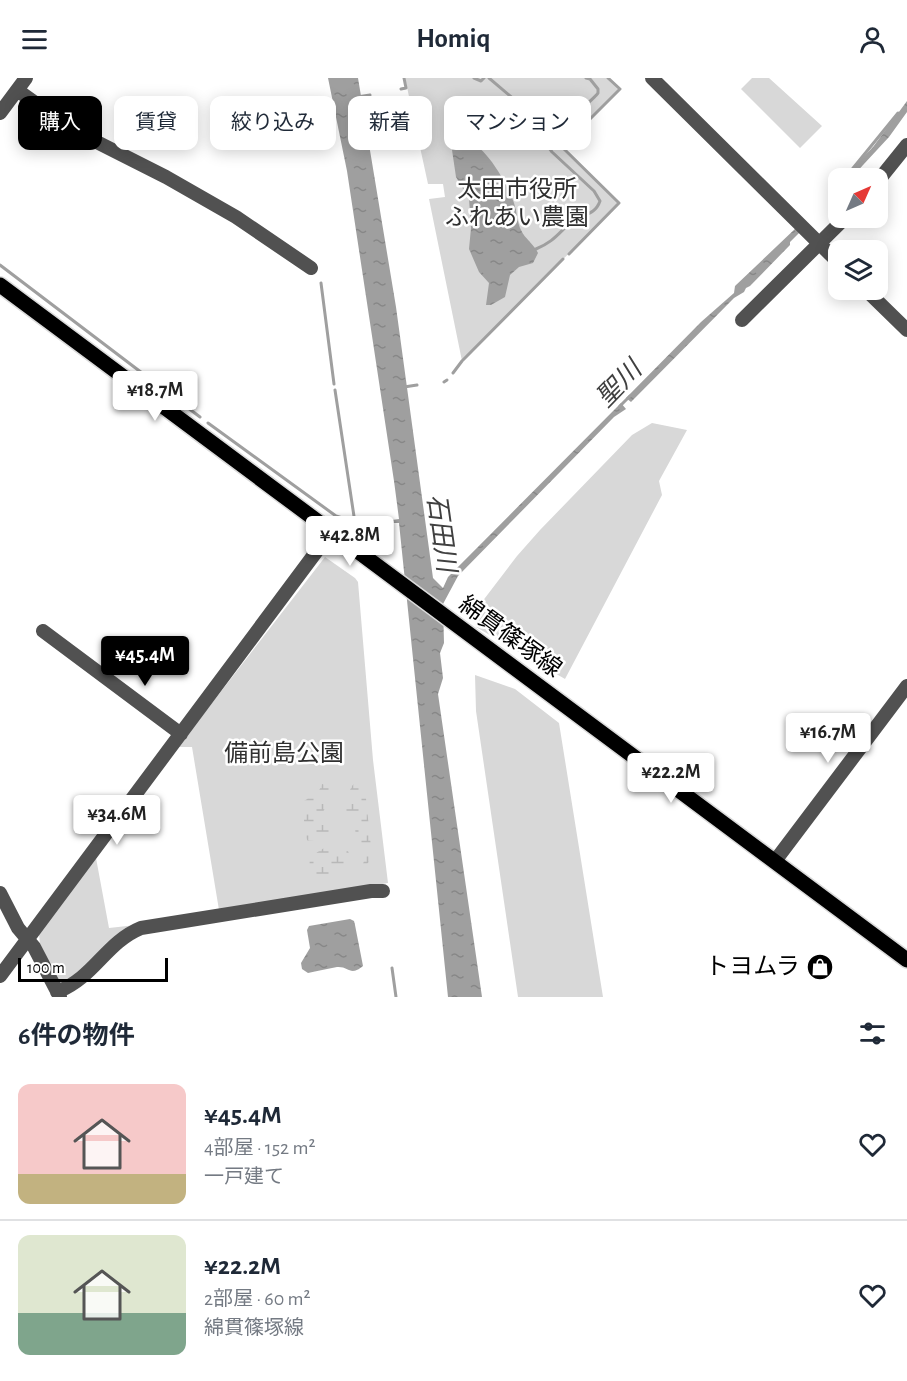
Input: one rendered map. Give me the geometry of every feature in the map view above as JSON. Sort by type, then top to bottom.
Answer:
[{"type":"main road","name":"綿貫篠塚線","points":[[0,285],[907,960]]},
{"type":"street","points":[[0,113],[26,78]]},
{"type":"street","points":[[651,78],[828,252]]},
{"type":"street","points":[[17,90],[73,130],[206,199],[311,268]]},
{"type":"street","points":[[888,169],[907,145]]},
{"type":"street","points":[[742,320],[833,228]]},
{"type":"street","points":[[876,300],[907,330]]},
{"type":"street","points":[[0,976],[331,532]]},
{"type":"street","points":[[43,631],[181,734]]},
{"type":"street","points":[[775,861],[907,686]]},
{"type":"street","points":[[0,893],[58,995],[92,970],[111,947],[141,928],[371,891],[383,891]]},
{"type":"green space","name":"太田市役所 ふれあい農園","points":[[405,78],[608,78],[620,89],[591,119],[591,96],[444,96],[444,150],[566,150],[619,203],[462,361],[429,199],[445,197],[443,184],[428,184],[421,150],[432,150],[432,96],[409,96]]},
{"type":"green space","points":[[752,78],[769,78],[822,126],[800,148],[741,89]]},
{"type":"green space","points":[[652,423],[687,430],[659,481],[662,495],[565,679],[476,627],[475,617],[472,615],[540,530],[632,435]]},
{"type":"green space","name":"備前島公園","points":[[325,557],[358,582],[373,760],[388,883],[219,910],[192,747],[178,747]]},
{"type":"green space","points":[[475,675],[515,689],[559,723],[603,997],[518,997],[476,711]]},
{"type":"green space","points":[[357,780],[365,789],[372,857],[363,870],[361,870],[366,855],[356,843],[355,825],[340,810]]},
{"type":"green space","points":[[322,784],[332,787],[334,791],[323,812],[324,820],[333,829],[326,837],[308,841],[302,802],[318,793]]},
{"type":"green space","points":[[338,843],[348,851],[352,862],[346,869],[336,874],[315,877],[310,868],[311,856],[329,845]]},
{"type":"green space","points":[[96,858],[109,928],[136,925],[90,966],[63,984],[57,981],[40,944],[39,934]]},
{"type":"water","points":[[328,78],[358,78],[361,96],[348,96],[348,150],[370,150],[396,307],[433,578],[443,588],[448,577],[621,403],[626,409],[614,417],[458,576],[443,604],[444,643],[440,653],[443,678],[438,694],[482,997],[448,997],[399,523],[392,523],[392,520],[399,519],[347,171],[336,117],[336,96],[332,96]]},
{"type":"water","points":[[907,101],[907,112],[889,137],[860,168],[853,168],[873,147]]},
{"type":"water","points":[[452,150],[481,150],[494,164],[511,195],[521,230],[538,253],[533,263],[519,267],[510,275],[505,297],[491,305],[486,305],[489,283],[479,272],[469,249],[471,228],[469,199],[456,177]]},
{"type":"water","points":[[797,227],[801,231],[790,242],[790,245],[744,292],[734,298],[631,402],[626,398],[701,322],[734,293],[735,286]]},
{"type":"water","points":[[350,919],[354,921],[363,966],[355,971],[337,967],[308,973],[302,969],[301,963],[310,948],[307,930],[309,926]]},
{"type":"waterway","points":[[401,89],[406,88],[404,78]]},
{"type":"waterway","points":[[474,78],[481,81],[484,78]]},
{"type":"waterway","points":[[489,78],[510,96]]},
{"type":"waterway","points":[[536,249],[551,241],[574,220],[595,210],[600,201],[594,191],[552,152],[547,143],[548,137],[598,93],[598,89],[590,79],[586,78]]},
{"type":"waterway","points":[[569,254],[619,203],[562,147],[620,89],[608,78]]},
{"type":"waterway","points":[[364,96],[370,95]]},
{"type":"waterway","name":"聖川","points":[[853,168],[898,113]]},
{"type":"waterway","points":[[453,373],[462,361],[563,259]]},
{"type":"waterway","points":[[0,265],[200,417]]},
{"type":"waterway","points":[[321,283],[334,384]]},
{"type":"waterway","points":[[404,387],[417,385]]},
{"type":"waterway","points":[[335,390],[355,523]]},
{"type":"waterway","name":"聖川","points":[[620,406],[630,396]]},
{"type":"waterway","points":[[208,423],[336,516],[361,524]]},
{"type":"waterway","points":[[392,968],[396,997]]},
{"type":"place","name":"トヨムラ","points":[[820,967]]},
{"type":"water label","name":"石田川","points":[[441,533]]}]
